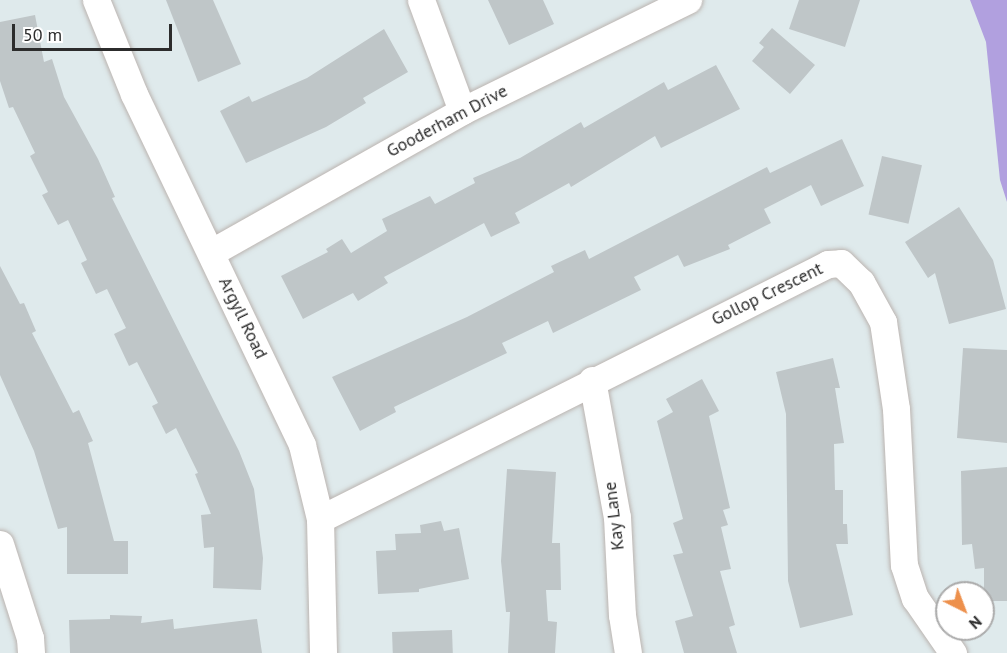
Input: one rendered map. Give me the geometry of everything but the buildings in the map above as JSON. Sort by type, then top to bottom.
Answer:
[{"type":"street","name":"Argyll Road","points":[[96,0],[134,94],[287,408],[302,445],[321,519],[323,653]]},
{"type":"street","points":[[421,0],[462,111]]},
{"type":"street","name":"Gooderham Drive","points":[[212,252],[462,111],[688,0]]},
{"type":"street","name":"Gollop Crescent","points":[[321,519],[592,380],[828,264],[841,263],[861,282],[883,322],[896,409],[904,565],[915,598],[953,653]]},
{"type":"street","name":"Kay Lane","points":[[592,380],[617,517],[622,615],[628,653]]},
{"type":"street","points":[[0,544],[30,638],[31,653]]},
{"type":"shaded area","points":[[970,0],[1007,0],[1007,202],[1000,180],[986,42]]}]
